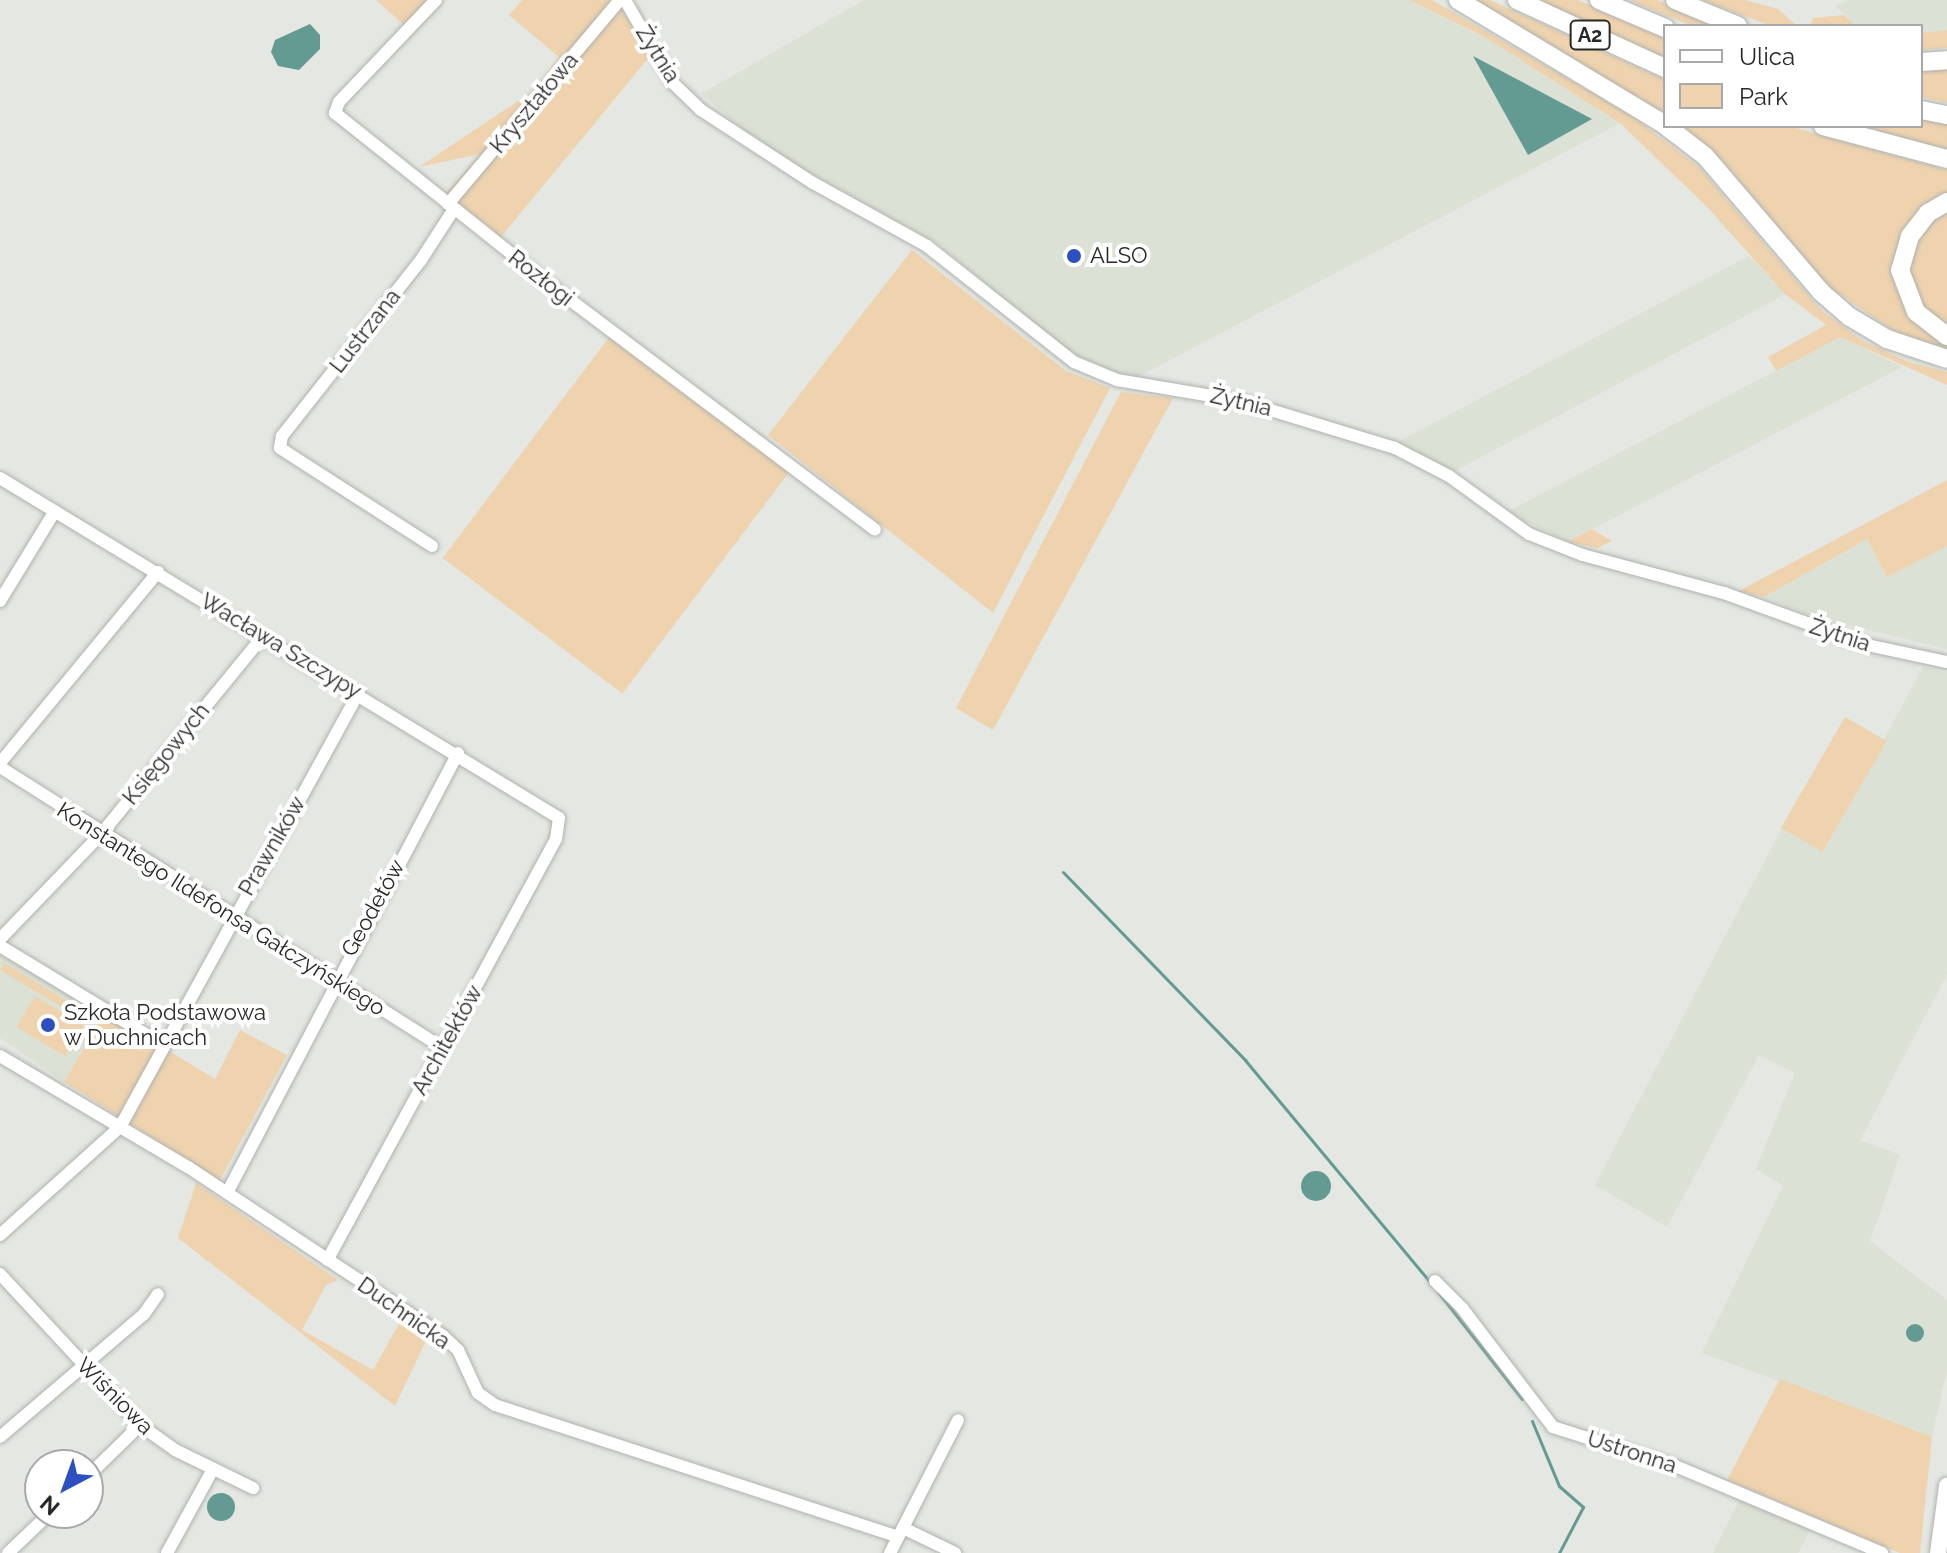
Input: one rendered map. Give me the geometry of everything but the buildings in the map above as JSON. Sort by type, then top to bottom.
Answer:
[{"type":"highway","points":[[1458,0],[1663,124]]},
{"type":"highway","name":"A2","points":[[1517,0],[1663,67]]},
{"type":"highway","name":"A2","points":[[1599,0],[1663,27]]},
{"type":"highway","points":[[1675,0],[1733,24]]},
{"type":"highway","points":[[1923,62],[1947,60]]},
{"type":"highway","points":[[1923,110],[1947,115]]},
{"type":"highway","points":[[1669,128],[1705,156],[1821,292],[1850,317],[1887,339],[1947,359]]},
{"type":"highway","points":[[1831,128],[1947,159]]},
{"type":"highway","points":[[1947,202],[1928,213],[1910,236],[1900,270],[1916,312],[1947,336]]},
{"type":"main road","points":[[1938,1553],[1947,1486]]},
{"type":"street","name":"Rozłogi","points":[[436,0],[339,102],[335,113],[451,207],[875,530]]},
{"type":"street","name":"Kryształowa","points":[[451,207],[622,0]]},
{"type":"street","name":"Żytnia","points":[[622,0],[673,83],[701,110],[813,183],[927,246],[1074,362],[1117,380],[1241,401],[1395,448],[1449,476],[1529,534],[1570,550],[1724,593],[1867,645],[1947,662]]},
{"type":"street","name":"Lustrzana","points":[[432,546],[281,453],[282,436],[421,260],[451,207]]},
{"type":"street","name":"Wacława Szczypy","points":[[0,478],[458,753],[559,818]]},
{"type":"street","points":[[0,601],[55,511]]},
{"type":"street","points":[[0,765],[158,572]]},
{"type":"street","name":"Księgowych","points":[[0,939],[102,833],[263,636]]},
{"type":"street","name":"Prawników","points":[[120,1127],[162,1044],[359,693]]},
{"type":"street","name":"Geodetów","points":[[227,1193],[333,982],[458,753]]},
{"type":"street","name":"Konstantego Ildefonsa Gałczyńskiego","points":[[0,765],[232,918],[443,1048]]},
{"type":"street","name":"Architektów","points":[[327,1260],[556,839],[559,818]]},
{"type":"street","points":[[0,946],[162,1044]]},
{"type":"street","name":"Duchnicka","points":[[0,1056],[227,1193],[443,1336],[458,1350],[478,1393],[495,1405],[955,1553]]},
{"type":"street","points":[[0,1235],[120,1127]]},
{"type":"street","name":"Wiśniowa","points":[[0,1274],[140,1425],[213,1469],[253,1488]]},
{"type":"street","name":"Ustronna","points":[[1435,1281],[1462,1308],[1553,1427],[1673,1465],[1882,1553]]},
{"type":"street","points":[[0,1437],[144,1314],[158,1294]]},
{"type":"street","points":[[890,1553],[958,1420]]},
{"type":"street","points":[[104,1460],[140,1425]]},
{"type":"street","points":[[167,1553],[213,1469]]},
{"type":"street","points":[[8,1553],[33,1529]]},
{"type":"shaded area","points":[[864,0],[1409,0],[1481,35],[1620,123],[1136,378],[1128,378],[1076,359],[939,244],[767,149],[701,94]]},
{"type":"shaded area","points":[[1848,0],[1947,0],[1947,30],[1923,33],[1923,24],[1854,24],[1836,6]]},
{"type":"shaded area","points":[[1749,256],[1786,294],[1453,472],[1396,443]]},
{"type":"shaded area","points":[[1840,337],[1902,367],[1568,542],[1507,512]]},
{"type":"shaded area","points":[[1867,539],[1887,577],[1947,546],[1947,649],[1818,618],[1764,597]]},
{"type":"shaded area","points":[[1923,667],[1947,673],[1947,974],[1860,1140],[1900,1155],[1870,1241],[1947,1300],[1947,1369],[1932,1437],[1702,1353],[1783,1186],[1756,1169],[1795,1073],[1759,1055],[1667,1227],[1595,1185],[1782,828],[1824,851]]},
{"type":"shaded area","name":"Szkoła Podstawowa w Duchnicach","points":[[0,952],[103,1013],[64,1082],[0,1038]]},
{"type":"shaded area","points":[[1742,1495],[1812,1527],[1798,1553],[1713,1553]]},
{"type":"green space","points":[[376,0],[428,0],[404,25]]},
{"type":"green space","points":[[522,0],[615,0],[651,55],[500,238],[446,193],[480,154],[419,167],[533,91],[559,57],[509,15]]},
{"type":"green space","points":[[1409,0],[1432,0],[1632,116],[1699,167],[1822,311],[1863,341],[1909,362],[1947,372],[1947,385],[1840,337],[1776,371],[1768,357],[1826,325],[1785,294],[1709,209],[1620,123],[1481,35]]},
{"type":"green space","points":[[1472,0],[1490,0],[1663,79],[1663,113]]},
{"type":"green space","points":[[1533,0],[1577,0],[1663,34],[1663,58]]},
{"type":"green space","points":[[1629,0],[1657,0],[1715,24],[1687,24]]},
{"type":"green space","points":[[1702,0],[1745,0],[1778,9],[1795,24],[1766,24]]},
{"type":"green space","points":[[1844,15],[1854,24],[1811,24],[1813,18]]},
{"type":"green space","points":[[1947,30],[1947,48],[1923,50],[1923,33]]},
{"type":"green space","points":[[1923,68],[1947,68],[1947,103],[1923,97]]},
{"type":"green space","points":[[1923,118],[1947,123],[1947,150],[1860,128],[1923,128]]},
{"type":"green space","points":[[1685,128],[1796,128],[1947,170],[1947,195],[1930,204],[1896,283],[1916,323],[1947,343],[1947,350],[1896,333],[1828,286],[1723,161]]},
{"type":"green space","points":[[1947,208],[1947,328],[1926,312],[1908,273],[1909,257],[1925,225]]},
{"type":"green space","points":[[912,250],[1066,371],[1110,388],[993,613],[768,435]]},
{"type":"green space","points":[[610,336],[790,471],[622,693],[443,558]]},
{"type":"green space","points":[[1121,392],[1173,398],[993,730],[956,708]]},
{"type":"green space","points":[[1947,480],[1947,546],[1887,577],[1867,539],[1764,597],[1739,591]]},
{"type":"green space","points":[[1592,529],[1612,541],[1598,548],[1568,542]]},
{"type":"green space","points":[[1845,717],[1887,741],[1823,852],[1781,828]]},
{"type":"green space","points":[[4,963],[92,1016],[88,1023],[0,970]]},
{"type":"green space","points":[[35,996],[84,1025],[65,1056],[16,1027]]},
{"type":"green space","points":[[105,1012],[215,1079],[240,1030],[287,1055],[220,1180],[64,1082]]},
{"type":"green space","points":[[196,1183],[338,1280],[326,1285],[302,1330],[373,1370],[400,1322],[426,1341],[395,1406],[178,1238]]},
{"type":"green space","points":[[1780,1379],[1932,1437],[1920,1553],[1900,1553],[1727,1480]]},
{"type":"water","points":[[310,24],[320,35],[320,49],[299,70],[278,66],[271,52],[275,40]]},
{"type":"water","points":[[1473,56],[1592,119],[1528,155]]},
{"type":"water","points":[[1316,1171],[1327,1175],[1331,1186],[1327,1197],[1316,1201],[1305,1197],[1301,1186],[1305,1175]]},
{"type":"water","points":[[1915,1324],[1924,1333],[1915,1342],[1906,1333]]},
{"type":"water","points":[[221,1493],[231,1497],[235,1507],[231,1517],[221,1521],[211,1517],[207,1507],[211,1497]]},
{"type":"waterway","points":[[1063,872],[1245,1060],[1431,1283]]},
{"type":"waterway","points":[[1438,1292],[1522,1399]]},
{"type":"waterway","points":[[1532,1421],[1559,1486],[1583,1507],[1559,1553]]},
{"type":"place","name":"ALSO","points":[[1074,256]]},
{"type":"place","name":"Szkoła Podstawowa w Duchnicach","points":[[48,1025]]}]
